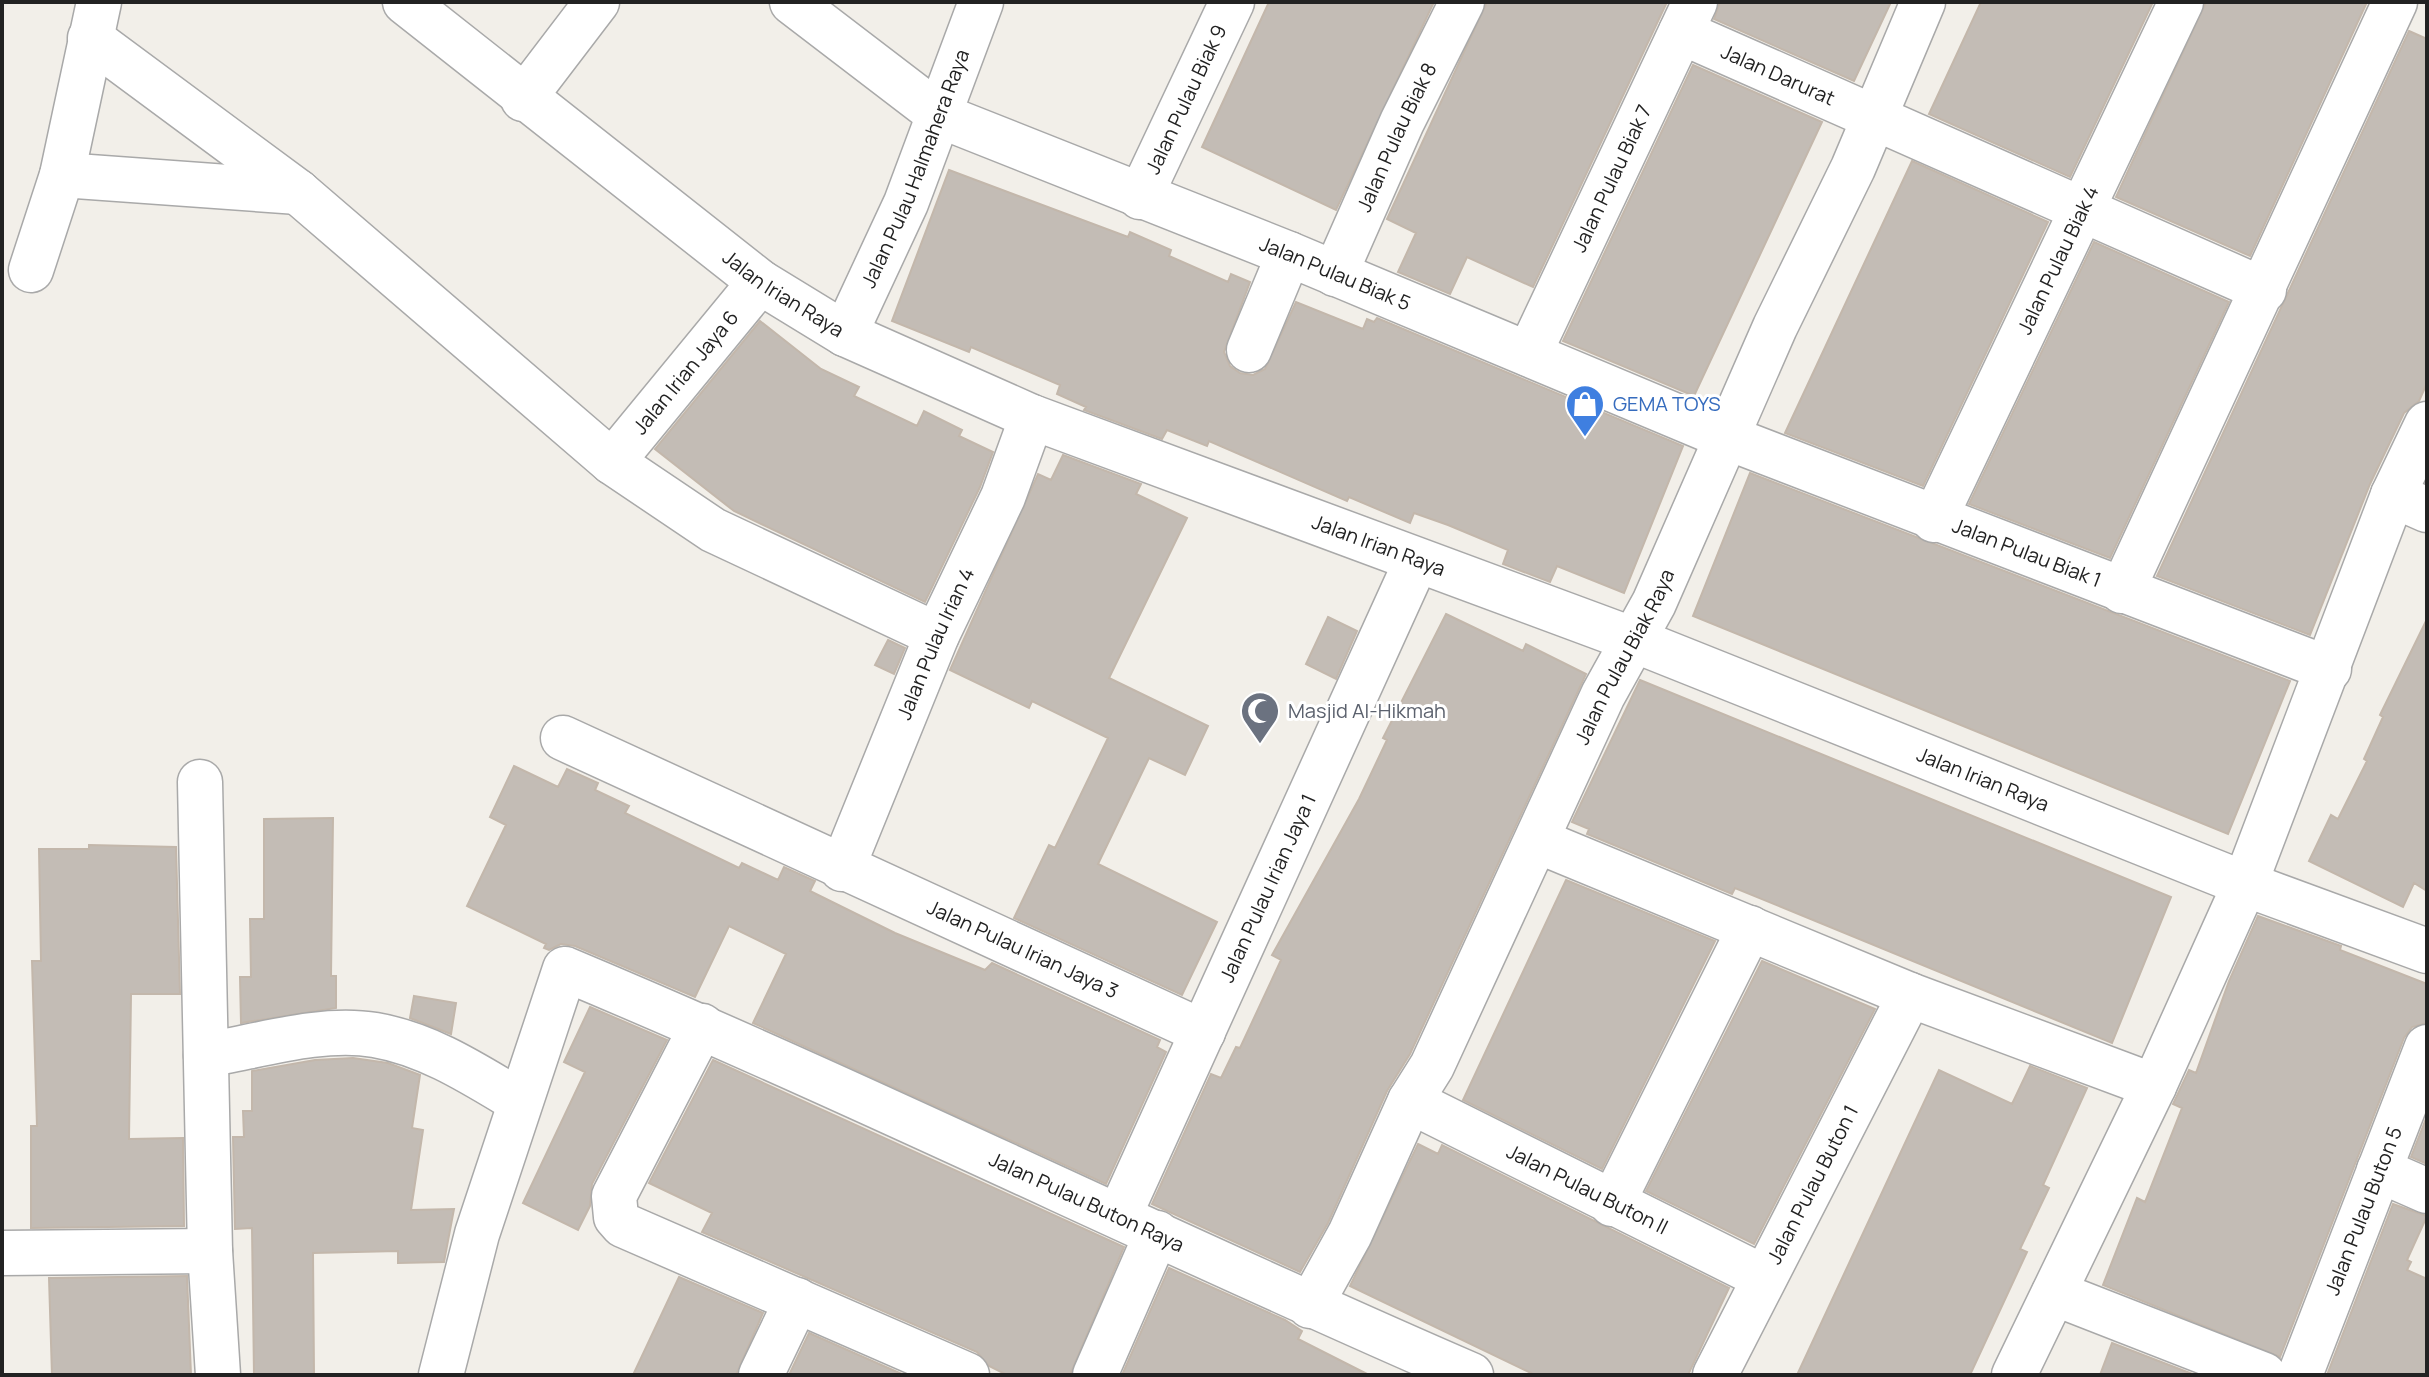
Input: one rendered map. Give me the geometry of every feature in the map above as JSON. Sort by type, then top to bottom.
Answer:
[{"type":"street","name":"Jalan Irian Raya","points":[[405,2],[523,99],[760,282],[845,334],[1032,417],[1416,562],[1634,640],[2245,884],[2427,951]]},
{"type":"street","points":[[523,99],[597,2]]},
{"type":"street","name":"Jalan Pulau Biak 5","points":[[792,2],[941,116],[1289,254],[1726,437]]},
{"type":"street","name":"Jalan Pulau Halmahera Raya","points":[[845,334],[906,203],[981,2]]},
{"type":"street","name":"Jalan Pulau Biak 9","points":[[1140,197],[1232,2]]},
{"type":"street","name":"Jalan Pulau Biak 8","points":[[1335,274],[1402,122],[1462,2]]},
{"type":"street","name":"Jalan Pulau Biak Raya","points":[[1310,1306],[1350,1234],[1410,1101],[1432,1066],[1603,695],[1634,640],[1873,119],[1923,2]]},
{"type":"street","name":"Jalan Pulau Biak 4","points":[[1934,520],[2181,2]]},
{"type":"street","points":[[2122,591],[2395,2]]},
{"type":"street","points":[[2419,2],[2427,6]]},
{"type":"street","name":"Jalan Darurat","points":[[1688,10],[1873,119],[2083,207],[2264,290]]},
{"type":"street","name":"Jalan Pulau Biak 7","points":[[1529,354],[1688,10]]},
{"type":"street","points":[[31,270],[62,175],[94,20],[612,462],[713,530],[937,635]]},
{"type":"street","points":[[62,175],[298,192]]},
{"type":"street","points":[[1249,350],[1289,254]]},
{"type":"street","name":"Jalan Irian Jaya 6","points":[[612,462],[760,282]]},
{"type":"street","name":"Jalan Pulau Irian 4","points":[[842,869],[937,635],[1003,497],[1032,417]]},
{"type":"street","points":[[2014,1375],[2154,1086],[2245,884],[2329,669],[2410,502],[2427,424]]},
{"type":"street","name":"Jalan Pulau Biak 1","points":[[1726,437],[1934,520],[2329,669]]},
{"type":"street","name":"Jalan Pulau Irian Jaya 1","points":[[1095,1375],[1138,1225],[1203,1032],[1416,562]]},
{"type":"street","name":"Jalan Pulau Irian Jaya 3","points":[[563,738],[842,869],[1203,1032]]},
{"type":"street","points":[[200,782],[210,1251],[218,1375]]},
{"type":"street","points":[[1538,841],[1910,995],[2154,1086]]},
{"type":"street","points":[[1612,1204],[1750,928]]},
{"type":"street","name":"Jalan Pulau Buton Raya","points":[[519,1101],[565,969],[702,1026],[1310,1306],[1471,1375]]},
{"type":"street","name":"Jalan Pulau Buton 1","points":[[1715,1375],[1910,995]]},
{"type":"street","points":[[702,1026],[614,1196],[616,1217],[623,1225],[797,1300],[922,1366],[967,1375]]},
{"type":"street","points":[[206,1055],[331,1034],[375,1035],[438,1055],[519,1101],[477,1234],[441,1375]]},
{"type":"street","name":"Jalan Pulau Buton 5","points":[[2300,1375],[2427,1047]]},
{"type":"street","name":"Jalan Pulau Buton ll","points":[[1410,1101],[1763,1277]]},
{"type":"street","points":[[2379,1170],[2427,1191]]},
{"type":"street","points":[[2,1253],[210,1251]]},
{"type":"street","points":[[2054,1293],[2264,1375]]},
{"type":"street","points":[[761,1375],[797,1300]]},
{"type":"building","points":[[1269,2],[1434,2],[1336,210],[1202,147]]},
{"type":"building","points":[[1487,2],[1667,2],[1533,287],[1467,257],[1450,294],[1398,272],[1416,233],[1387,219]]},
{"type":"building","points":[[1720,2],[1891,2],[1854,81],[1714,19]]},
{"type":"building","points":[[1981,2],[2153,2],[2070,177],[1929,114]]},
{"type":"building","points":[[2206,2],[2367,2],[2250,256],[2116,197]]},
{"type":"building","points":[[2409,31],[2427,39],[2427,383],[2419,401],[2404,413],[2370,484],[2310,635],[2157,576]]},
{"type":"building","points":[[1693,65],[1822,122],[1694,396],[1563,341]]},
{"type":"building","points":[[1912,161],[2048,222],[1923,486],[1785,433]]},
{"type":"building","points":[[949,170],[1128,237],[1130,232],[1171,250],[1169,256],[1228,282],[1231,274],[1250,282],[1224,352],[1230,366],[1240,373],[1253,375],[1265,369],[1296,302],[1363,329],[1367,319],[1374,322],[1377,318],[1683,446],[1624,593],[1557,566],[1550,582],[1503,564],[1508,550],[1448,525],[1414,513],[1410,523],[1349,497],[1347,501],[1209,441],[1207,446],[1167,430],[1162,439],[1084,410],[1086,407],[1057,394],[1060,385],[971,347],[969,352],[892,321]]},
{"type":"building","points":[[2094,242],[2229,302],[2110,558],[1969,504]]},
{"type":"building","points":[[760,321],[821,369],[859,387],[854,396],[917,426],[924,411],[962,430],[959,436],[993,452],[980,487],[925,602],[734,511],[655,449]]},
{"type":"building","points":[[1063,455],[1141,484],[1136,494],[1187,518],[1109,678],[1208,726],[1185,775],[1149,758],[1098,864],[1217,922],[1182,995],[1014,918],[1049,845],[1055,848],[1108,738],[1032,701],[1029,708],[950,670],[1038,474],[1051,480]]},
{"type":"building","points":[[1750,473],[2290,681],[2228,834],[1693,616]]},
{"type":"building","points":[[1446,614],[1523,651],[1526,644],[1586,674],[1410,1054],[1387,1091],[1328,1223],[1300,1272],[1152,1204],[1211,1074],[1221,1078],[1236,1047],[1240,1048],[1281,960],[1272,955],[1359,799],[1387,740],[1383,738]]},
{"type":"building","points":[[1328,617],[1357,631],[1336,679],[1306,664]]},
{"type":"building","points":[[2427,619],[2427,891],[2414,883],[2403,907],[2309,861],[2331,815],[2338,819],[2367,761],[2364,759],[2383,717],[2380,715]]},
{"type":"building","points":[[888,640],[905,648],[894,674],[875,665]]},
{"type":"building","points":[[1640,680],[2171,897],[2112,1043],[1735,888],[1732,894],[1587,834],[1589,829],[1572,822]]},
{"type":"building","points":[[514,766],[558,787],[567,769],[598,783],[595,790],[629,806],[625,813],[739,868],[742,863],[778,880],[784,867],[815,881],[810,891],[895,933],[985,970],[992,963],[1160,1040],[1157,1047],[1166,1052],[1106,1184],[753,1023],[786,954],[729,926],[695,997],[575,946],[561,944],[549,950],[544,948],[546,944],[467,906],[506,825],[490,817]]},
{"type":"building","points":[[333,818],[331,976],[336,976],[336,1008],[241,1023],[240,977],[251,977],[250,919],[264,919],[264,819]]},
{"type":"building","points":[[89,845],[176,847],[180,994],[131,994],[129,1139],[183,1138],[184,1226],[31,1228],[31,1126],[37,1126],[32,961],[41,961],[39,849],[89,849]]},
{"type":"building","points":[[1566,880],[1715,941],[1602,1169],[1463,1100]]},
{"type":"building","points":[[2258,916],[2341,946],[2340,950],[2427,984],[2427,1023],[2412,1027],[2404,1038],[2280,1357],[2103,1285],[2137,1198],[2145,1202],[2182,1108],[2173,1104],[2189,1070],[2196,1073],[2229,981]]},
{"type":"building","points":[[1762,961],[1875,1009],[1754,1244],[1646,1191]]},
{"type":"building","points":[[414,996],[456,1003],[451,1034],[410,1018]]},
{"type":"building","points":[[590,1007],[667,1040],[592,1184],[590,1206],[578,1230],[523,1203],[585,1072],[564,1062]]},
{"type":"building","points":[[353,1058],[388,1063],[420,1075],[412,1128],[423,1130],[411,1210],[454,1209],[444,1262],[398,1263],[398,1251],[313,1253],[314,1375],[254,1375],[252,1228],[235,1229],[233,1137],[244,1137],[243,1111],[252,1111],[252,1071],[315,1060]]},
{"type":"building","points":[[713,1060],[1124,1247],[1070,1375],[1007,1375],[989,1366],[977,1352],[702,1232],[712,1213],[649,1183]]},
{"type":"building","points":[[2030,1066],[2087,1088],[2043,1185],[2049,1188],[2020,1249],[2027,1252],[1970,1375],[1797,1375],[1939,1070],[2012,1104]]},
{"type":"building","points":[[2427,1116],[2427,1164],[2411,1157]]},
{"type":"building","points":[[1418,1144],[1438,1154],[1442,1145],[1729,1288],[1688,1375],[1535,1375],[1350,1286]]},
{"type":"building","points":[[2393,1204],[2427,1216],[2407,1260],[2411,1262],[2407,1270],[2427,1279],[2427,1375],[2327,1375]]},
{"type":"building","points":[[1169,1268],[1285,1320],[1302,1331],[1298,1339],[1369,1375],[1122,1375]]},
{"type":"building","points":[[187,1276],[191,1375],[52,1375],[49,1278]]},
{"type":"building","points":[[679,1277],[763,1313],[736,1375],[633,1375]]},
{"type":"building","points":[[809,1333],[904,1375],[789,1375]]},
{"type":"building","points":[[2112,1343],[2195,1375],[2100,1375]]},
{"type":"place","name":"GEMA TOYS","points":[[1585,438]]},
{"type":"place","name":"Masjid Al-Hikmah","points":[[1260,745]]}]
